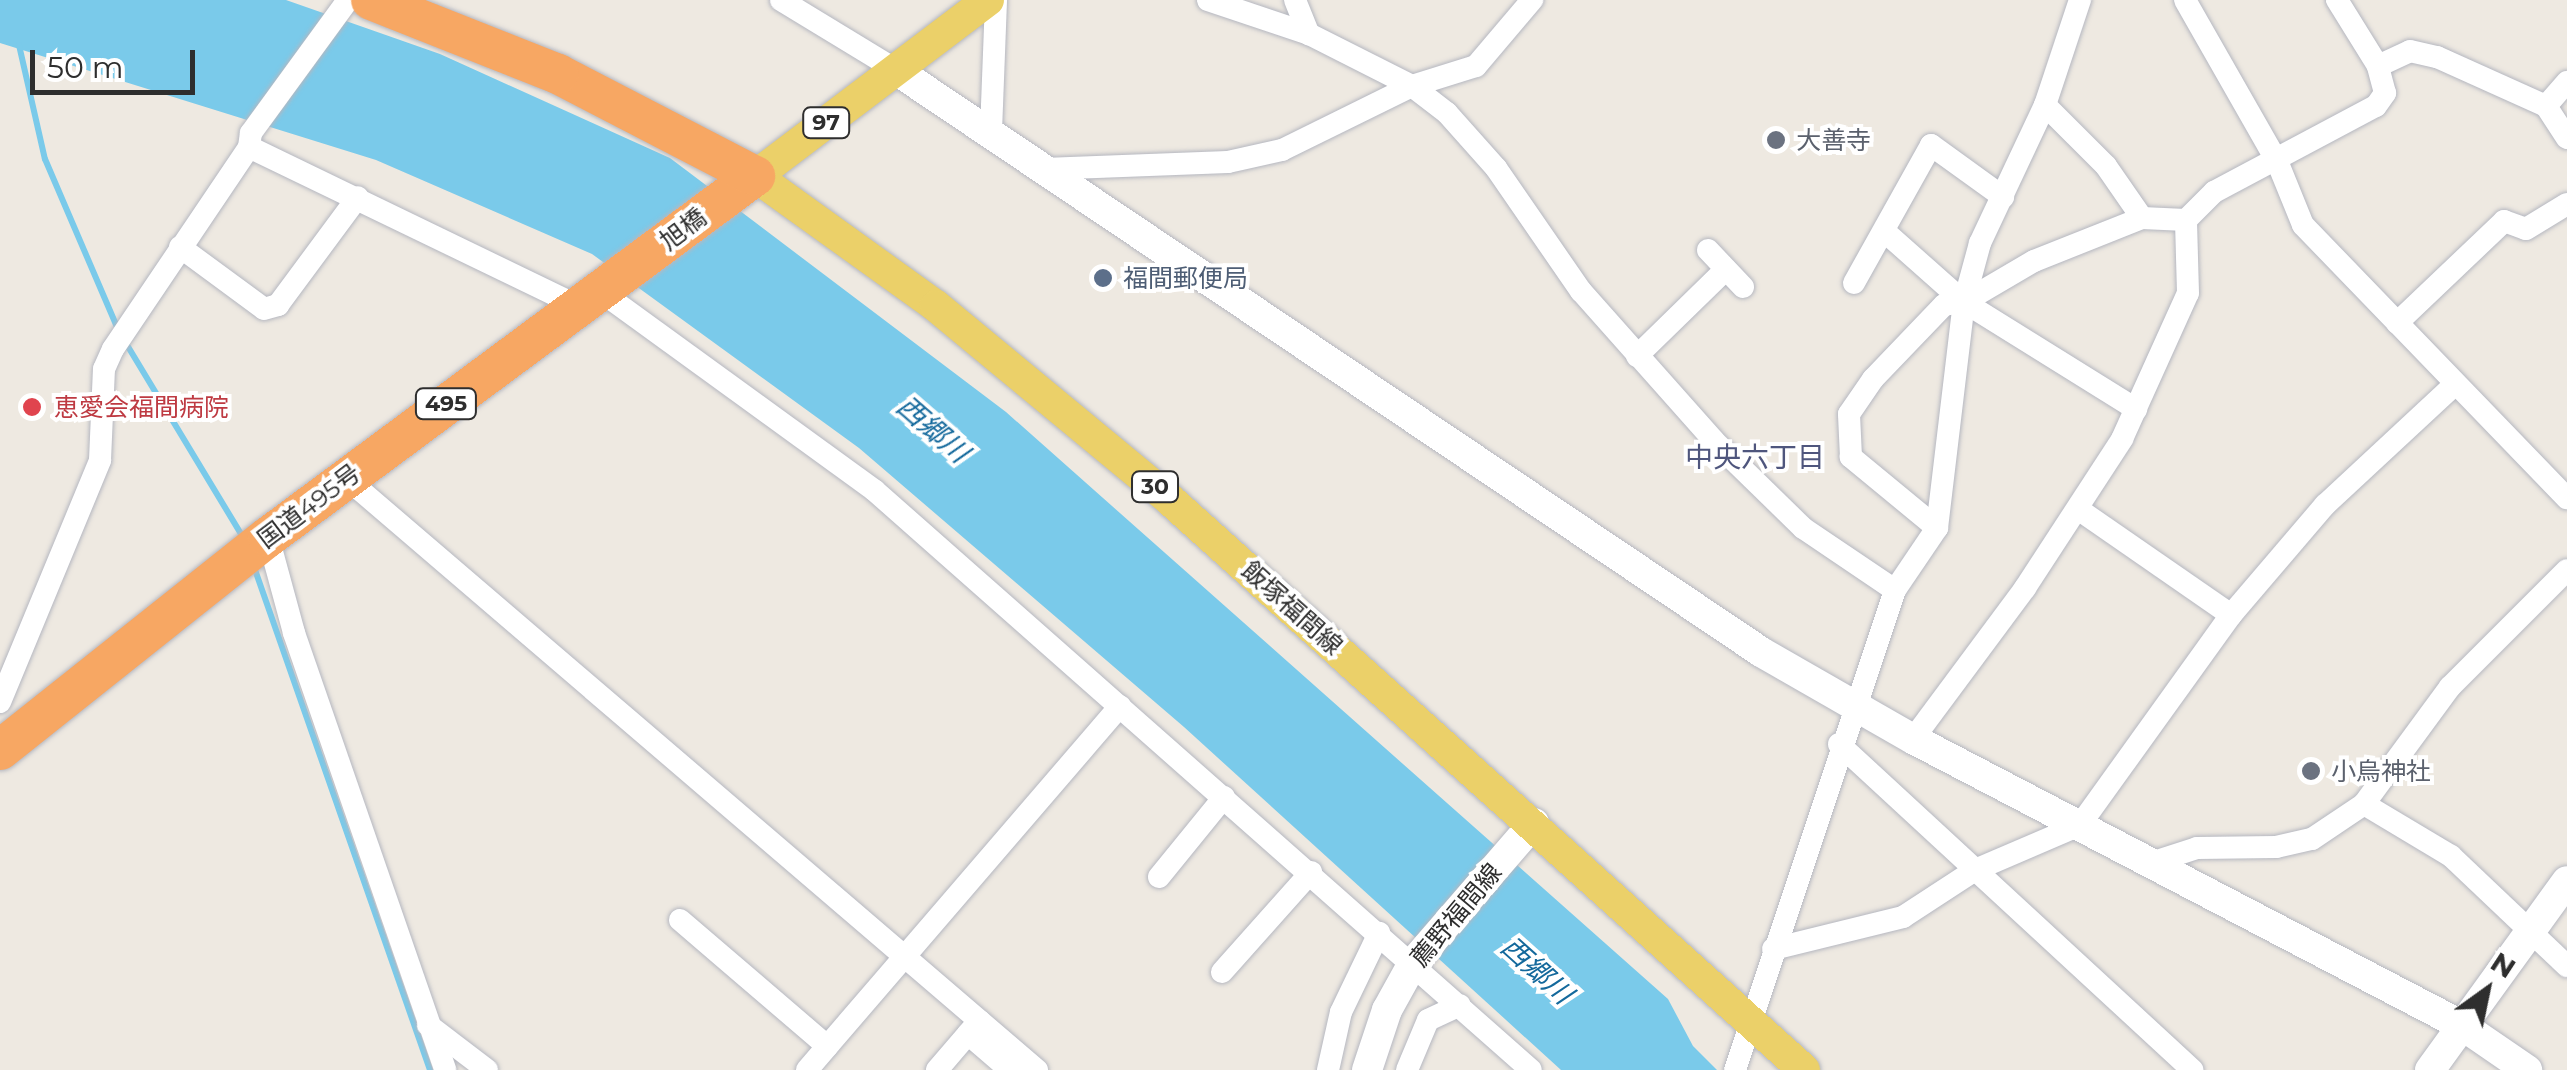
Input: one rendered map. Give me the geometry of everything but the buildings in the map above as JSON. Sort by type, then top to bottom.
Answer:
[{"type":"highway","points":[[352,3],[558,74],[748,181]]},
{"type":"highway","name":"旭橋","points":[[602,290],[748,181]]},
{"type":"highway","name":"国道495号","points":[[3,725],[222,573],[602,290]]},
{"type":"main road","name":"97","points":[[748,181],[988,0]]},
{"type":"main road","name":"飯塚福間線","points":[[748,181],[936,306],[1170,499],[1526,833],[1804,1070]]},
{"type":"street","points":[[781,0],[990,130],[1745,642],[1913,740],[2463,1026],[2527,1070]]},
{"type":"street","points":[[990,130],[996,0]]},
{"type":"street","points":[[1208,0],[1309,34],[1412,86],[1448,113],[1496,168],[1534,230],[1637,356],[1803,528],[1896,590]]},
{"type":"street","points":[[1294,0],[1309,34]]},
{"type":"street","points":[[1044,169],[1228,162],[1316,138],[1412,86],[1476,66],[1532,0]]},
{"type":"street","points":[[1735,1070],[1840,744],[1896,590],[1938,528],[1964,302],[1980,243],[2045,105],[2080,0]]},
{"type":"street","points":[[2185,0],[2277,161],[2302,225],[2567,498]]},
{"type":"street","points":[[1913,740],[2078,509],[2136,409],[2188,293],[2186,220],[2214,192],[2376,106],[2385,93],[2378,66],[2336,0]]},
{"type":"street","points":[[3,725],[100,460],[104,370],[113,349],[250,140],[352,3]]},
{"type":"street","points":[[2378,66],[2410,50],[2437,56],[2546,106],[2567,138]]},
{"type":"street","points":[[2546,106],[2567,82]]},
{"type":"street","points":[[2045,105],[2106,166],[2142,218]]},
{"type":"street","points":[[250,140],[358,197],[602,290],[874,490],[1380,933],[1419,955],[1460,1006],[1531,1070]]},
{"type":"street","points":[[1854,283],[1931,145],[2003,197]]},
{"type":"street","points":[[180,247],[264,309],[278,305],[358,197]]},
{"type":"street","points":[[2397,324],[2504,220],[2526,229],[2567,204]]},
{"type":"street","points":[[1938,528],[1851,457],[1849,414],[1912,336],[1944,305],[1964,302],[2034,261],[2142,218],[2186,220]]},
{"type":"street","points":[[1884,232],[1964,302],[2136,409]]},
{"type":"street","points":[[1708,250],[1744,287]]},
{"type":"street","points":[[1637,356],[1726,269]]},
{"type":"street","points":[[1773,948],[1903,917],[1975,870],[2080,825],[2230,615],[2325,504],[2456,384]]},
{"type":"street","points":[[346,478],[904,958],[1010,1070]]},
{"type":"street","points":[[2078,509],[2230,615]]},
{"type":"street","points":[[268,537],[294,633],[445,1070]]},
{"type":"street","points":[[2152,863],[2197,848],[2276,847],[2312,839],[2364,804],[2450,687],[2567,570]]},
{"type":"street","points":[[680,920],[822,1060],[1120,706]]},
{"type":"street","points":[[1840,744],[2192,1070]]},
{"type":"street","points":[[1159,877],[1224,797]]},
{"type":"street","points":[[2364,804],[2451,856],[2533,928],[2567,966]]},
{"type":"street","name":"薦野福間線","points":[[1367,1070],[1386,1010],[1419,955],[1526,833]]},
{"type":"street","points":[[1222,972],[1310,872]]},
{"type":"street","points":[[2430,1070],[2567,881]]},
{"type":"street","points":[[1328,1070],[1341,1012],[1380,933]]},
{"type":"street","points":[[1408,1070],[1428,1020],[1460,1006]]},
{"type":"street","points":[[428,1025],[486,1070]]},
{"type":"street","points":[[936,1070],[973,1027]]},
{"type":"street","points":[[973,1027],[1036,1070]]},
{"type":"water","name":"西郷川","points":[[0,0],[286,0],[440,54],[670,158],[1006,412],[1668,999],[1693,1046],[1717,1070],[1561,1070],[1184,727],[859,448],[592,254],[376,160],[0,43]]},
{"type":"waterway","points":[[19,45],[45,159],[118,329]]},
{"type":"waterway","points":[[124,340],[244,539]]},
{"type":"waterway","points":[[253,564],[430,1070]]},
{"type":"place","name":"大善寺","points":[[1776,140]]},
{"type":"place","name":"福間郵便局","points":[[1103,278]]},
{"type":"place","name":"恵愛会福間病院","points":[[32,407]]},
{"type":"place","name":"小烏神社","points":[[2311,771]]},
{"type":"district","name":"中央六丁目","points":[[1755,457]]}]
